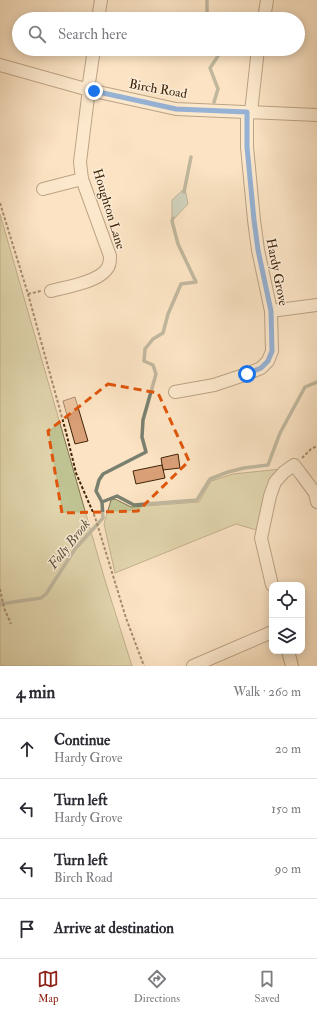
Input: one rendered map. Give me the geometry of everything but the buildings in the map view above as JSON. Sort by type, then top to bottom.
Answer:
[{"type":"street","points":[[99,12],[101,0]]},
{"type":"street","points":[[265,12],[267,0]]},
{"type":"street","name":"Houghton Lane","points":[[51,291],[92,280],[107,270],[110,264],[110,256],[82,179],[80,162],[93,56]]},
{"type":"street","name":"Hardy Grove","points":[[175,392],[220,383],[247,374],[261,368],[268,361],[272,351],[271,311],[258,250],[247,147],[249,112],[257,56]]},
{"type":"street","name":"Birch Road","points":[[0,65],[82,88],[90,87],[94,91],[176,109],[317,116]]},
{"type":"street","points":[[43,188],[82,179]]},
{"type":"street","points":[[271,311],[317,305]]},
{"type":"street","points":[[271,582],[261,538],[270,496],[275,482],[284,472],[294,465],[315,493],[317,502]]},
{"type":"street","points":[[193,666],[269,633]]},
{"type":"street","points":[[289,654],[292,666]]},
{"type":"path","points":[[0,203],[28,294],[76,473],[95,518],[126,618],[144,666]]},
{"type":"path","points":[[294,465],[317,446]]},
{"type":"path","points":[[0,589],[4,608],[12,624]]},
{"type":"highlighted area","points":[[108,384],[158,393],[189,461],[138,511],[62,513],[48,431]]},
{"type":"green space","points":[[0,214],[104,577],[132,666],[0,666]]},
{"type":"green space","points":[[281,469],[260,531],[236,524],[115,573],[104,524],[111,500],[115,499],[131,507],[199,502],[211,481],[233,474]]},
{"type":"water","points":[[185,188],[188,204],[172,221],[172,200]]},
{"type":"waterway","points":[[207,0],[207,12]]},
{"type":"waterway","points":[[214,102],[218,89],[210,68],[218,56]]},
{"type":"waterway","points":[[184,192],[191,157]]},
{"type":"waterway","points":[[102,502],[96,491],[99,480],[103,474],[146,452],[142,437],[143,420],[156,374],[153,365],[144,361],[145,349],[153,339],[163,333],[168,314],[181,284],[196,282],[178,244],[172,221],[173,218]]},
{"type":"waterway","name":"Folly Brook","points":[[0,604],[41,598],[46,594],[75,549],[103,518],[102,502],[117,496],[134,505],[197,500],[210,479],[244,468],[268,465],[280,433],[305,387],[317,382]]},
{"type":"route","points":[[94,91],[176,109],[247,112],[247,147],[254,220],[258,250],[271,311],[272,351],[268,361],[261,368],[247,374]]}]
